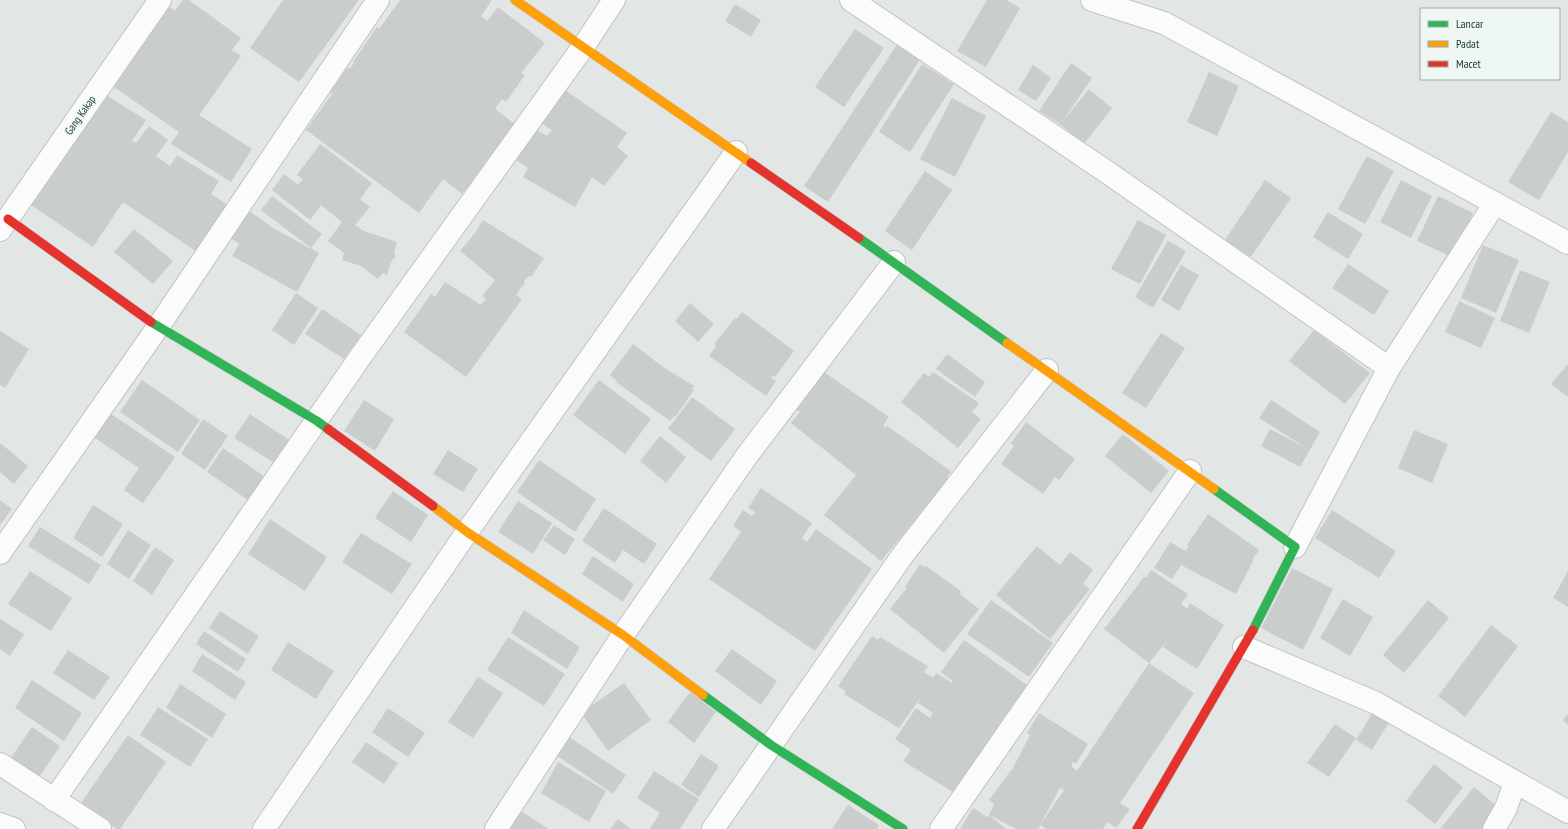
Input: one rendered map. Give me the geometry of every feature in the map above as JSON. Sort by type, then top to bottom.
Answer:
[{"type":"street","name":"Gang Kakap","points":[[4,225],[160,0]]},
{"type":"street","points":[[0,553],[158,327],[378,0]]},
{"type":"street","points":[[515,0],[894,262],[1295,547]]},
{"type":"street","points":[[54,800],[317,421],[468,206],[583,47],[614,0]]},
{"type":"street","points":[[852,0],[1104,170],[1389,368]]},
{"type":"street","points":[[1092,0],[1164,23],[1568,244]]},
{"type":"street","points":[[264,829],[467,532],[736,152]]},
{"type":"street","points":[[1137,829],[1244,647],[1389,368],[1495,203]]},
{"type":"street","points":[[4,225],[158,327],[317,421],[467,532],[623,635],[771,745],[903,829]]},
{"type":"street","points":[[496,829],[623,635],[746,457],[894,262]]},
{"type":"street","points":[[713,829],[902,556],[1047,370]]},
{"type":"street","points":[[941,829],[1190,471]]},
{"type":"street","points":[[1244,647],[1376,703],[1568,812]]},
{"type":"street","points":[[0,764],[100,829]]},
{"type":"street","points":[[1494,829],[1506,808],[1515,782]]},
{"type":"street","points":[[0,824],[14,829]]},
{"type":"building","points":[[183,0],[189,0],[241,38],[232,50],[241,56],[199,115],[252,149],[231,182],[171,144],[179,132],[111,85],[167,5],[175,11]]},
{"type":"building","points":[[283,0],[359,0],[299,82],[250,48]]},
{"type":"building","points":[[400,0],[492,0],[481,16],[487,21],[498,7],[545,43],[521,73],[525,75],[506,102],[502,99],[495,109],[515,124],[462,194],[443,179],[419,213],[306,130],[332,94],[329,92],[348,67],[350,69],[354,63],[353,62],[377,27],[379,29]]},
{"type":"building","points":[[987,0],[1006,0],[1020,8],[986,67],[957,51]]},
{"type":"building","points":[[735,4],[761,20],[751,37],[725,21]]},
{"type":"building","points":[[855,29],[884,48],[844,107],[815,87]]},
{"type":"building","points":[[898,43],[921,58],[828,202],[804,186]]},
{"type":"building","points":[[1071,63],[1092,78],[1062,122],[1089,89],[1112,108],[1084,144],[1061,125],[1039,111]]},
{"type":"building","points":[[922,64],[954,84],[910,152],[879,132]]},
{"type":"building","points":[[1033,65],[1051,78],[1036,101],[1018,90]]},
{"type":"building","points":[[1209,72],[1239,86],[1217,136],[1187,122]]},
{"type":"building","points":[[562,88],[627,133],[617,147],[628,156],[604,186],[592,177],[575,207],[523,177],[528,168],[513,158],[534,128],[547,136],[552,130],[540,122]]},
{"type":"building","points":[[101,92],[146,120],[132,141],[136,143],[149,126],[168,140],[156,156],[170,166],[177,155],[219,181],[211,194],[228,205],[197,252],[123,202],[93,247],[28,203]]},
{"type":"building","points":[[952,98],[986,116],[955,177],[920,159]]},
{"type":"building","points":[[1551,112],[1568,122],[1568,152],[1539,200],[1508,182]]},
{"type":"building","points":[[320,144],[372,183],[360,199],[370,207],[355,225],[364,231],[397,242],[394,254],[396,256],[391,262],[387,275],[383,273],[378,279],[361,266],[342,260],[344,253],[328,241],[342,222],[321,205],[310,220],[272,190],[284,174],[298,185],[303,179],[297,175]]},
{"type":"building","points":[[1367,156],[1394,171],[1365,224],[1338,209]]},
{"type":"building","points":[[925,171],[952,190],[912,250],[885,231]]},
{"type":"building","points":[[1265,180],[1291,198],[1251,257],[1225,240]]},
{"type":"building","points":[[1401,180],[1432,196],[1411,238],[1380,222]]},
{"type":"building","points":[[272,196],[322,234],[311,248],[261,210]]},
{"type":"building","points":[[1438,196],[1473,213],[1452,257],[1417,241]]},
{"type":"building","points":[[248,210],[273,228],[319,253],[297,292],[232,256],[239,244],[229,237]]},
{"type":"building","points":[[1328,212],[1363,234],[1348,259],[1313,237]]},
{"type":"building","points":[[483,220],[544,258],[531,277],[529,276],[524,281],[525,283],[516,295],[522,299],[466,377],[404,332],[431,294],[435,297],[445,282],[481,305],[486,299],[482,296],[495,280],[460,251],[475,233]]},
{"type":"building","points":[[1138,220],[1166,235],[1140,284],[1111,269]]},
{"type":"building","points":[[134,229],[173,261],[153,284],[114,252]]},
{"type":"building","points":[[1168,241],[1186,251],[1153,308],[1135,297]]},
{"type":"building","points":[[1483,245],[1519,260],[1496,313],[1461,298]]},
{"type":"building","points":[[1348,264],[1389,291],[1374,315],[1332,288]]},
{"type":"building","points":[[1181,265],[1199,275],[1179,311],[1161,300]]},
{"type":"building","points":[[1520,270],[1550,282],[1529,333],[1500,321]]},
{"type":"building","points":[[296,293],[318,308],[294,345],[272,330]]},
{"type":"building","points":[[1459,301],[1495,318],[1481,348],[1445,332]]},
{"type":"building","points":[[690,303],[714,324],[698,342],[675,321]]},
{"type":"building","points":[[322,309],[361,335],[344,359],[305,334]]},
{"type":"building","points":[[742,312],[794,351],[775,377],[773,375],[771,378],[776,381],[766,396],[709,356],[716,346],[714,344],[735,318],[737,319]]},
{"type":"building","points":[[1314,330],[1370,373],[1345,404],[1289,361]]},
{"type":"building","points":[[0,331],[29,349],[5,388],[0,385]]},
{"type":"building","points":[[1161,333],[1185,348],[1146,408],[1122,393]]},
{"type":"building","points":[[633,344],[663,367],[694,386],[692,389],[694,390],[675,417],[674,416],[670,421],[616,382],[617,381],[610,375]]},
{"type":"building","points":[[947,354],[985,382],[975,397],[936,369]]},
{"type":"building","points":[[1568,364],[1568,397],[1551,384]]},
{"type":"building","points":[[821,370],[889,417],[883,425],[886,428],[887,426],[951,471],[947,477],[949,478],[881,561],[824,515],[856,475],[791,423],[800,412],[794,408]]},
{"type":"building","points":[[933,372],[979,403],[972,412],[981,419],[958,448],[901,402],[924,373],[929,377]]},
{"type":"building","points":[[142,380],[200,420],[178,452],[120,412]]},
{"type":"building","points":[[599,380],[651,419],[625,454],[573,415]]},
{"type":"building","points":[[692,397],[735,429],[711,461],[668,429]]},
{"type":"building","points":[[364,400],[394,419],[375,451],[344,431]]},
{"type":"building","points":[[1271,400],[1320,432],[1300,467],[1261,446],[1270,429],[1306,448],[1259,418]]},
{"type":"building","points":[[111,414],[175,457],[143,503],[124,490],[139,468],[95,438]]},
{"type":"building","points":[[250,414],[291,441],[276,464],[234,438]]},
{"type":"building","points":[[203,419],[228,436],[205,470],[181,454]]},
{"type":"building","points":[[1026,422],[1075,459],[1059,480],[1055,477],[1043,494],[1001,464],[1014,446],[1011,443]]},
{"type":"building","points":[[1414,430],[1448,444],[1432,483],[1398,468]]},
{"type":"building","points":[[1123,434],[1169,471],[1151,493],[1105,456]]},
{"type":"building","points":[[660,436],[686,457],[666,483],[640,461]]},
{"type":"building","points":[[0,443],[28,466],[14,484],[0,472]]},
{"type":"building","points":[[223,448],[264,476],[248,500],[207,472]]},
{"type":"building","points":[[448,450],[478,469],[463,492],[433,474]]},
{"type":"building","points":[[539,460],[596,499],[575,532],[517,492]]},
{"type":"building","points":[[761,488],[812,523],[802,538],[807,542],[816,529],[872,569],[815,651],[709,579],[741,532],[733,526],[743,510],[752,516],[755,512],[748,508]]},
{"type":"building","points":[[393,491],[428,515],[411,542],[375,518]]},
{"type":"building","points":[[0,500],[12,509],[0,525]]},
{"type":"building","points":[[518,501],[552,523],[533,554],[498,532]]},
{"type":"building","points":[[93,505],[123,524],[102,557],[73,538]]},
{"type":"building","points":[[604,508],[657,544],[644,564],[623,550],[615,563],[582,541]]},
{"type":"building","points":[[1332,510],[1396,551],[1379,578],[1315,538]]},
{"type":"building","points":[[1208,514],[1259,550],[1252,560],[1253,561],[1236,594],[1181,565],[1172,579],[1154,568],[1170,542],[1186,551],[1189,546],[1187,545]]},
{"type":"building","points":[[270,519],[327,557],[305,591],[248,554]]},
{"type":"building","points":[[554,525],[575,539],[565,555],[543,540]]},
{"type":"building","points":[[40,527],[101,565],[89,584],[28,546]]},
{"type":"building","points":[[128,530],[151,545],[129,579],[107,564]]},
{"type":"building","points":[[361,533],[412,564],[392,594],[342,562]]},
{"type":"building","points":[[1037,546],[1060,565],[1070,552],[1093,570],[1083,584],[1090,589],[1050,639],[996,595]]},
{"type":"building","points":[[155,547],[174,560],[152,595],[133,581]]},
{"type":"building","points":[[593,556],[634,584],[623,602],[582,574]]},
{"type":"building","points":[[920,564],[924,567],[926,566],[961,591],[960,594],[979,609],[944,653],[890,609],[907,588],[905,587]]},
{"type":"building","points":[[1292,568],[1333,589],[1303,650],[1261,628]]},
{"type":"building","points":[[1151,570],[1188,594],[1181,604],[1187,609],[1190,603],[1224,625],[1197,669],[1163,647],[1166,642],[1149,663],[1104,629]]},
{"type":"building","points":[[30,571],[72,598],[51,631],[8,604]]},
{"type":"building","points":[[1568,571],[1568,607],[1553,598]]},
{"type":"building","points":[[1343,599],[1373,617],[1350,656],[1320,638]]},
{"type":"building","points":[[991,600],[1053,643],[1029,677],[967,634]]},
{"type":"building","points":[[1428,600],[1449,618],[1404,673],[1383,655]]},
{"type":"building","points":[[524,610],[580,647],[567,669],[511,633]]},
{"type":"building","points":[[220,611],[259,636],[248,654],[209,628]]},
{"type":"building","points":[[0,619],[24,634],[10,656],[0,649]]},
{"type":"building","points":[[1491,625],[1518,646],[1465,717],[1438,696]]},
{"type":"building","points":[[204,631],[246,659],[238,672],[196,644]]},
{"type":"building","points":[[872,636],[878,640],[880,637],[928,666],[924,672],[933,678],[936,673],[952,683],[953,681],[941,672],[964,640],[1027,685],[1004,717],[956,794],[903,761],[911,750],[895,739],[916,708],[930,718],[933,713],[918,703],[921,697],[899,728],[844,694],[846,692],[838,686]]},
{"type":"building","points":[[508,637],[565,674],[544,706],[487,670]]},
{"type":"building","points":[[288,642],[334,671],[316,699],[271,670]]},
{"type":"building","points":[[732,649],[777,681],[761,705],[715,671]]},
{"type":"building","points":[[68,650],[110,677],[94,700],[53,673]]},
{"type":"building","points":[[202,654],[246,682],[235,700],[192,671]]},
{"type":"building","points":[[1149,663],[1194,693],[1120,803],[1130,809],[1116,828],[1107,822],[1103,829],[1046,829],[1040,825],[1039,829],[1016,829],[989,815],[994,804],[989,800],[1012,770],[1030,735],[1027,733],[1039,713],[1088,744],[1076,764],[1073,762],[1071,766],[1077,771]],"holes":[[[1060,788],[1064,790],[1040,825]]]},
{"type":"building","points":[[478,677],[503,693],[473,738],[448,722]]},
{"type":"building","points":[[32,680],[82,713],[64,741],[15,708]]},
{"type":"building","points":[[624,683],[651,720],[608,751],[581,713]]},
{"type":"building","points":[[180,684],[226,714],[212,738],[166,708]]},
{"type":"building","points":[[690,692],[716,712],[694,743],[668,722]]},
{"type":"building","points":[[158,707],[208,739],[190,767],[140,735]]},
{"type":"building","points":[[388,708],[425,733],[408,757],[372,732]]},
{"type":"building","points":[[1373,712],[1389,722],[1372,750],[1356,740]]},
{"type":"building","points":[[1568,714],[1568,725],[1563,720]]},
{"type":"building","points":[[1335,724],[1356,738],[1329,777],[1307,763]]},
{"type":"building","points":[[32,727],[60,746],[36,782],[8,762]]},
{"type":"building","points":[[128,735],[166,762],[120,829],[117,829],[81,803]]},
{"type":"building","points":[[566,735],[626,775],[613,794],[553,753]]},
{"type":"building","points":[[366,742],[398,763],[384,784],[352,762]]},
{"type":"building","points":[[701,754],[719,766],[699,797],[681,785]]},
{"type":"building","points":[[558,762],[606,791],[589,822],[541,793]]},
{"type":"building","points":[[1434,764],[1463,787],[1435,824],[1406,801]]},
{"type":"building","points":[[654,771],[699,799],[680,829],[650,829],[660,813],[637,798]]},
{"type":"building","points":[[1474,787],[1498,807],[1481,829],[1440,829]]},
{"type":"building","points":[[848,805],[879,825],[877,829],[832,829]]},
{"type":"building","points":[[973,808],[987,817],[989,815],[1006,829],[960,829]]},
{"type":"building","points":[[519,810],[549,829],[507,829]]},
{"type":"building","points":[[618,819],[631,829],[610,829]]},
{"type":"traffic: fast","points":[[859,238],[1007,343]]},
{"type":"traffic: fast","points":[[151,322],[328,429]]},
{"type":"traffic: fast","points":[[1214,489],[1295,547],[1253,630]]},
{"type":"traffic: fast","points":[[703,695],[771,745],[903,829]]},
{"type":"traffic: slow","points":[[515,0],[751,163]]},
{"type":"traffic: slow","points":[[1007,343],[1214,489]]},
{"type":"traffic: slow","points":[[433,506],[467,532],[623,635],[703,695]]},
{"type":"traffic: jam","points":[[751,163],[859,238]]},
{"type":"traffic: jam","points":[[8,219],[151,322]]},
{"type":"traffic: jam","points":[[328,429],[433,506]]},
{"type":"traffic: jam","points":[[1137,829],[1253,630]]}]
